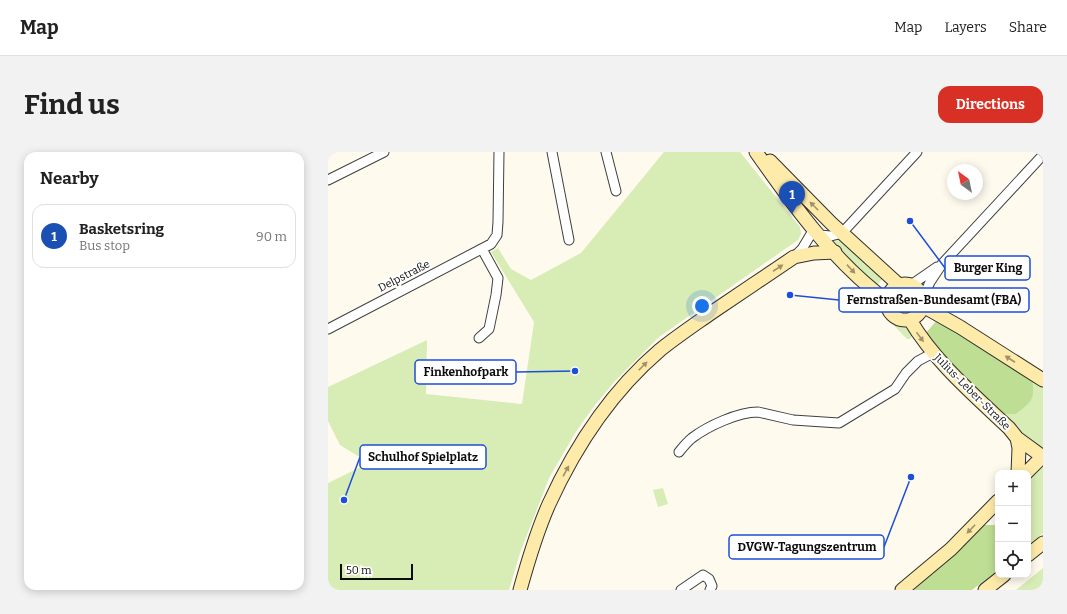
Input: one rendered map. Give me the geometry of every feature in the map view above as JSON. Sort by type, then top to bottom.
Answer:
[{"type":"street","points":[[328,180],[384,152]]},
{"type":"street","name":"Delpstraße","points":[[328,328],[491,244],[497,235],[499,152]]},
{"type":"street","points":[[552,152],[569,240]]},
{"type":"street","points":[[606,152],[616,191]]},
{"type":"street","points":[[756,152],[817,232],[857,276],[887,301]]},
{"type":"street","points":[[761,152],[842,233],[905,285],[917,288],[921,292],[923,302],[1043,380]]},
{"type":"street","points":[[817,232],[831,236],[842,233],[917,152]]},
{"type":"street","points":[[942,264],[905,285],[890,291],[887,306],[893,316],[898,319],[910,320],[918,315],[930,282],[942,264],[1043,155]]},
{"type":"street","points":[[520,590],[548,506],[560,480],[587,436],[624,387],[643,366],[680,334],[794,257],[817,232]]},
{"type":"street","points":[[479,338],[489,329],[498,278],[482,249]]},
{"type":"street","points":[[794,257],[814,253],[835,252]]},
{"type":"street","name":"Julius-Leber-Straße","points":[[910,320],[918,334],[933,353],[1009,428],[1017,438],[1043,457]]},
{"type":"street","points":[[679,452],[692,438],[707,428],[738,415],[751,412],[758,412],[806,422],[840,423],[895,388],[906,373],[918,361],[933,353]]},
{"type":"street","points":[[1017,438],[1018,470]]},
{"type":"street","points":[[1029,470],[1043,457]]},
{"type":"street","points":[[902,590],[951,549],[995,504]]},
{"type":"street","points":[[1031,553],[1043,543]]},
{"type":"street","points":[[684,589],[703,576],[710,579],[712,586],[710,590]]},
{"type":"street","points":[[985,590],[1000,578]]},
{"type":"green space","points":[[664,152],[740,152],[800,227],[801,234],[798,240],[659,337],[615,381],[595,405],[577,430],[549,478],[520,553],[509,590],[328,590],[328,483],[369,463],[340,445],[328,421],[328,387],[427,340],[426,394],[522,404],[534,322],[491,252],[498,248],[511,269],[531,280],[581,253]]},
{"type":"green space","points":[[841,240],[885,276],[874,288],[865,280],[832,241]]},
{"type":"green space","points":[[905,293],[912,296],[915,303],[912,310],[905,313],[898,310],[895,303],[898,296]]},
{"type":"green space","points":[[874,296],[890,320],[908,329],[914,334],[910,339],[907,339],[871,302]]},
{"type":"green space","points":[[938,319],[1032,378],[1033,395],[1032,399],[1026,406],[1016,414],[999,414],[924,335]]},
{"type":"green space","points":[[1032,378],[1043,385],[1043,448],[1040,449],[999,414],[1016,414]]},
{"type":"green space","points":[[1043,465],[1043,533],[1031,543],[1031,506],[1031,477]]},
{"type":"green space","points":[[663,488],[668,504],[658,507],[653,490]]},
{"type":"green space","points":[[983,525],[995,525],[995,572],[972,590],[914,590]]},
{"type":"green space","points":[[1043,568],[1043,590],[1016,590],[1031,578]]},
{"type":"place","name":"Basketsring","points":[[792,214]]},
{"type":"place","name":"Burger King","points":[[910,221]]},
{"type":"place","name":"Fernstraßen-Bundesamt (FBA)","points":[[790,295]]},
{"type":"place","name":"Finkenhofpark","points":[[575,371]]},
{"type":"place","name":"DVGW-Tagungszentrum","points":[[911,477]]},
{"type":"place","name":"Schulhof Spielplatz","points":[[344,500]]}]
